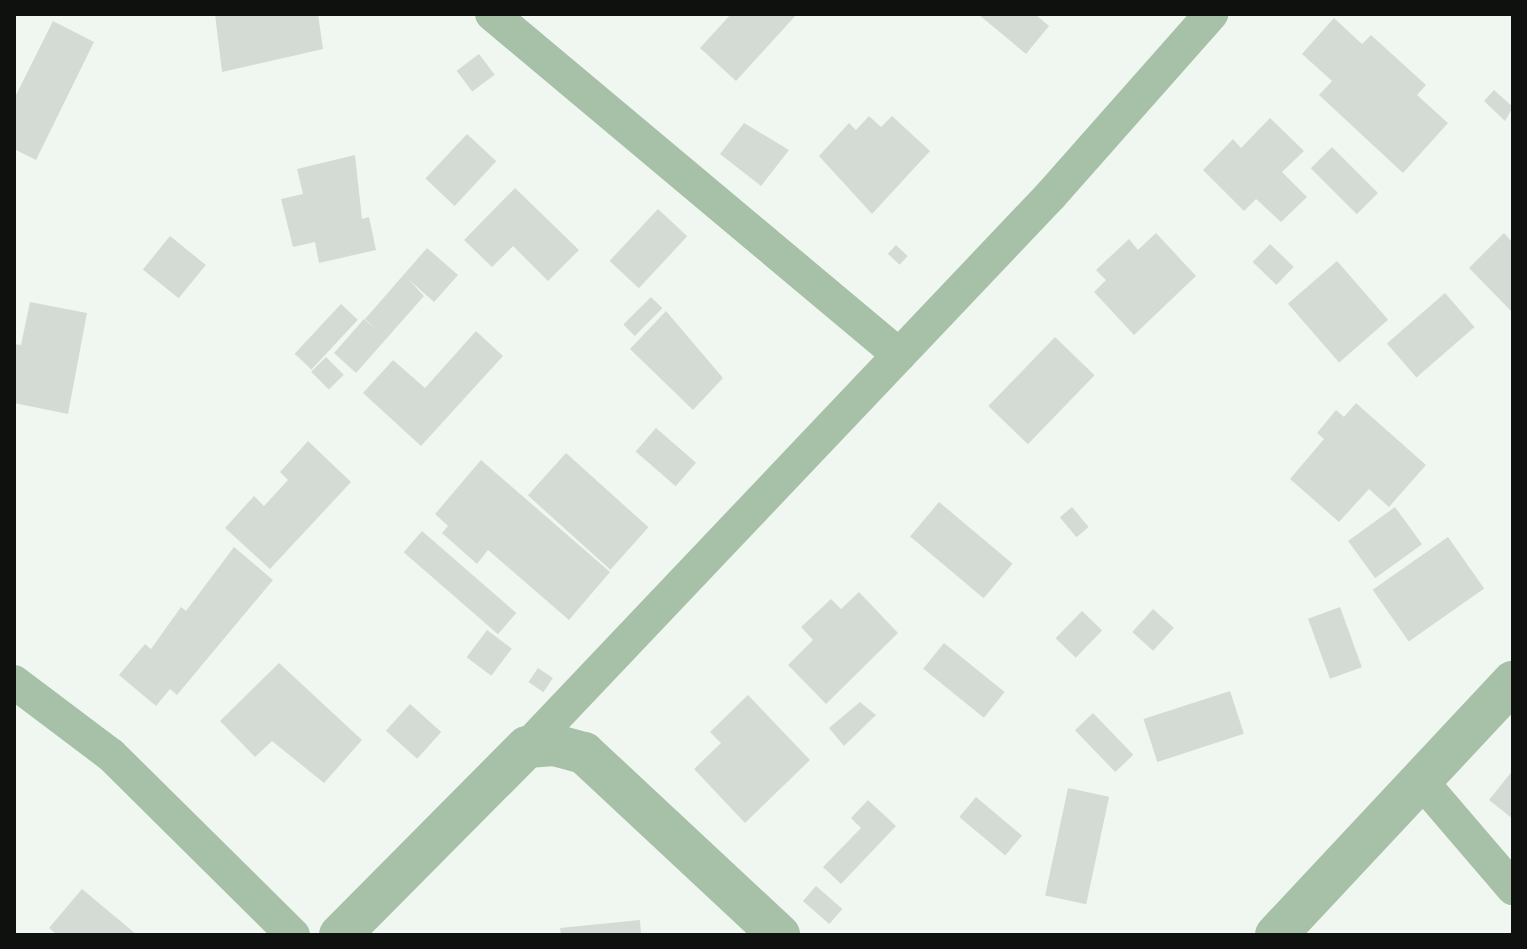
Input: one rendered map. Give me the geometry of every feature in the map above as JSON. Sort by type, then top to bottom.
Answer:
[{"type":"street","points":[[492,14],[899,355]]},
{"type":"street","points":[[340,935],[527,747],[899,355],[1211,14]]},
{"type":"street","points":[[14,682],[111,755],[293,935]]},
{"type":"street","points":[[1276,935],[1513,682]]},
{"type":"street","points":[[527,747],[584,753],[779,935]]},
{"type":"street","points":[[1422,782],[1513,888]]},
{"type":"building","points":[[215,14],[318,14],[323,49],[222,72]]},
{"type":"building","points":[[731,14],[797,14],[736,81],[700,48]]},
{"type":"building","points":[[978,14],[1035,14],[1049,26],[1026,54]]},
{"type":"building","points":[[1334,18],[1362,44],[1371,35],[1426,85],[1417,95],[1448,123],[1403,173],[1319,95],[1332,81],[1302,54]]},
{"type":"building","points":[[53,21],[94,42],[36,160],[14,149],[14,99]]},
{"type":"building","points":[[479,54],[495,75],[472,92],[457,71]]},
{"type":"building","points":[[1494,90],[1513,107],[1505,121],[1484,101]]},
{"type":"building","points":[[869,116],[881,127],[892,116],[930,151],[872,214],[819,156],[849,123],[856,130]]},
{"type":"building","points":[[1270,118],[1304,151],[1282,172],[1307,197],[1281,222],[1256,199],[1244,211],[1203,170],[1233,139],[1241,148]]},
{"type":"building","points":[[744,123],[789,150],[761,186],[720,154]]},
{"type":"building","points":[[467,134],[496,161],[455,206],[425,179]]},
{"type":"building","points":[[1332,147],[1378,193],[1357,214],[1311,168]]},
{"type":"building","points":[[355,155],[362,219],[369,217],[376,250],[319,263],[315,242],[293,247],[281,199],[303,194],[297,169]]},
{"type":"building","points":[[515,188],[579,250],[548,281],[513,246],[492,267],[464,240]]},
{"type":"building","points":[[658,209],[687,236],[639,288],[610,261]]},
{"type":"building","points":[[1156,233],[1196,276],[1134,335],[1094,292],[1106,280],[1096,270],[1129,239],[1138,250]]},
{"type":"building","points":[[1504,233],[1513,243],[1513,313],[1469,268]]},
{"type":"building","points":[[170,236],[206,265],[179,298],[143,269]]},
{"type":"building","points":[[1270,244],[1294,267],[1276,285],[1253,262]]},
{"type":"building","points":[[896,245],[908,256],[900,265],[888,254]]},
{"type":"building","points":[[427,248],[458,275],[434,302],[408,279],[424,296],[356,373],[334,353],[364,319],[379,332],[365,319]]},
{"type":"building","points":[[1337,261],[1388,320],[1339,363],[1288,304]]},
{"type":"building","points":[[1445,293],[1475,327],[1416,377],[1387,344]]},
{"type":"building","points":[[651,297],[662,308],[635,336],[623,325]]},
{"type":"building","points":[[30,302],[87,313],[68,414],[14,403],[14,344],[21,345]]},
{"type":"building","points":[[341,304],[358,320],[311,369],[295,354]]},
{"type":"building","points":[[666,311],[723,378],[693,410],[630,349]]},
{"type":"building","points":[[476,331],[503,356],[421,446],[363,393],[393,360],[425,388]]},
{"type":"building","points":[[1055,337],[1095,375],[1028,444],[988,406]]},
{"type":"building","points":[[326,357],[344,375],[329,390],[311,372]]},
{"type":"building","points":[[1356,403],[1426,465],[1389,507],[1369,489],[1339,522],[1290,479],[1324,439],[1317,433],[1336,410],[1344,417]]},
{"type":"building","points":[[656,428],[696,463],[676,486],[636,451]]},
{"type":"building","points":[[308,441],[351,482],[270,569],[225,528],[254,496],[264,506],[288,480],[280,472]]},
{"type":"building","points":[[566,453],[648,527],[610,570],[528,495]]},
{"type":"building","points":[[481,460],[610,572],[569,620],[488,550],[477,564],[442,533],[448,526],[435,514]]},
{"type":"building","points":[[939,502],[1013,564],[984,598],[910,536]]},
{"type":"building","points":[[1072,507],[1089,527],[1076,537],[1060,517]]},
{"type":"building","points":[[1395,507],[1422,544],[1375,578],[1348,541]]},
{"type":"building","points":[[422,531],[516,613],[498,634],[404,552]]},
{"type":"building","points":[[1448,537],[1484,589],[1409,641],[1373,590]]},
{"type":"building","points":[[234,547],[273,580],[177,695],[170,689],[156,706],[119,675],[145,644],[151,649],[181,607],[186,611]]},
{"type":"building","points":[[859,592],[898,633],[826,704],[788,665],[813,640],[801,627],[831,599],[841,609]]},
{"type":"building","points":[[1340,607],[1362,667],[1330,679],[1308,619]]},
{"type":"building","points":[[1153,609],[1174,628],[1153,651],[1132,632]]},
{"type":"building","points":[[1082,611],[1102,630],[1076,658],[1056,638]]},
{"type":"building","points":[[487,630],[512,649],[491,676],[467,657]]},
{"type":"building","points":[[944,643],[1005,692],[984,718],[923,669]]},
{"type":"building","points":[[279,663],[362,740],[324,783],[272,741],[255,757],[220,721]]},
{"type":"building","points":[[538,668],[553,678],[543,692],[528,682]]},
{"type":"building","points":[[1230,691],[1244,734],[1157,762],[1143,719]]},
{"type":"building","points":[[748,695],[810,760],[745,823],[694,769],[721,743],[710,732]]},
{"type":"building","points":[[860,702],[876,715],[844,746],[829,728]]},
{"type":"building","points":[[410,704],[441,732],[417,759],[386,731]]},
{"type":"building","points":[[1093,713],[1133,755],[1115,772],[1075,730]]},
{"type":"building","points":[[1513,770],[1513,819],[1489,800]]},
{"type":"building","points":[[1068,788],[1109,797],[1086,904],[1045,896]]},
{"type":"building","points":[[976,797],[1022,836],[1005,855],[959,817]]},
{"type":"building","points":[[868,800],[896,826],[841,884],[823,867],[861,828],[851,818]]},
{"type":"building","points":[[816,886],[842,909],[829,924],[803,901]]},
{"type":"building","points":[[82,889],[137,935],[57,935],[49,928]]},
{"type":"building","points":[[640,920],[641,935],[561,935],[560,928]]}]
